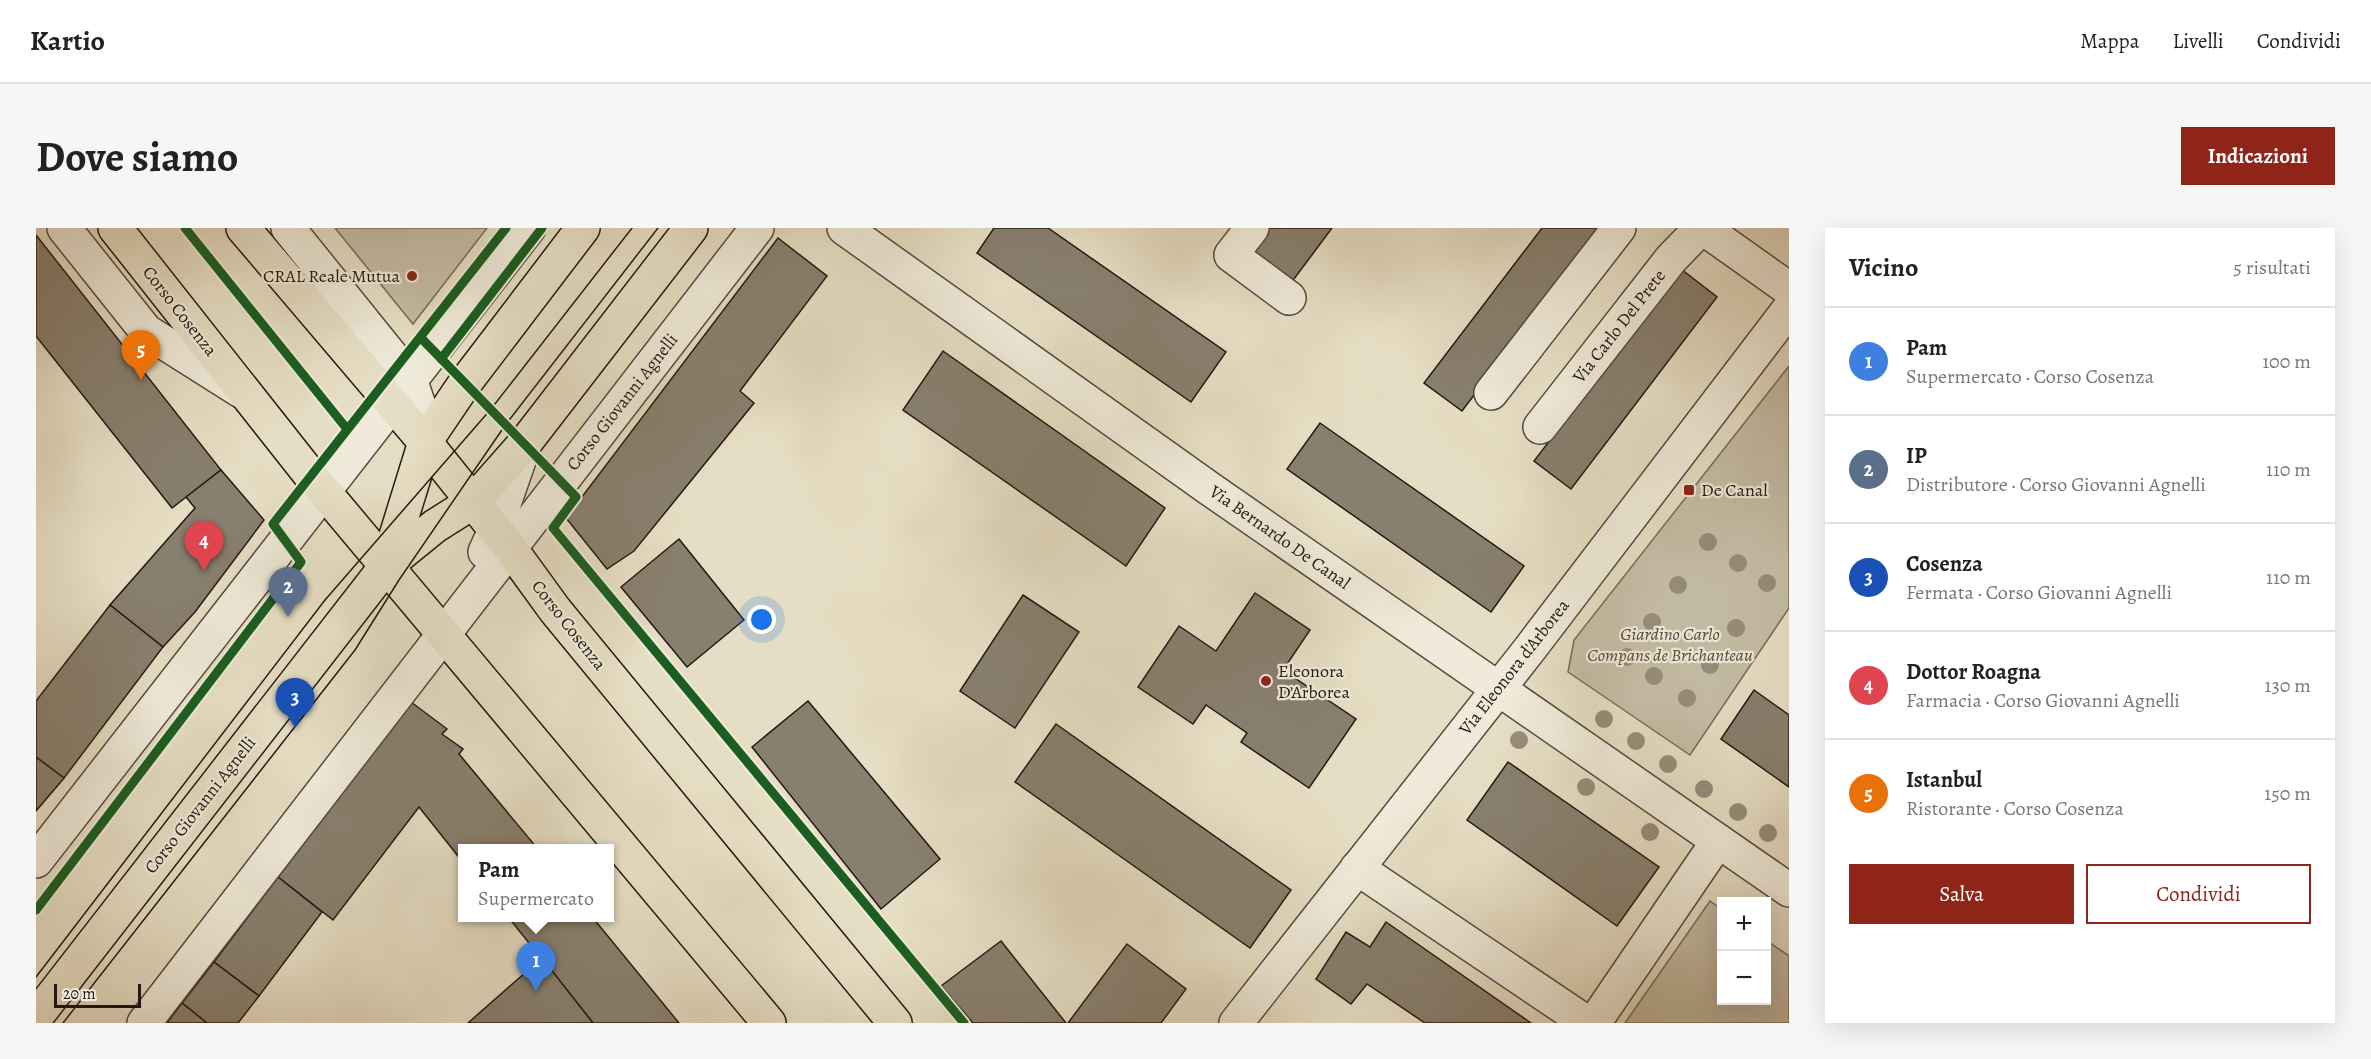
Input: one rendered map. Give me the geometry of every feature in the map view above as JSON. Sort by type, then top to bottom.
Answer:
[{"type":"main road","name":"Corso Cosenza","points":[[115,228],[324,492],[769,1023]]},
{"type":"main road","name":"Corso Cosenza","points":[[243,228],[412,423],[503,539],[555,610],[895,1023]]},
{"type":"main road","name":"Corso Giovanni Agnelli","points":[[387,565],[412,423],[465,383],[583,228]]},
{"type":"main road","name":"Corso Giovanni Agnelli","points":[[36,1017],[387,565],[435,526],[473,502],[525,444],[691,228]]},
{"type":"street","name":"Corso Cosenza","points":[[64,228],[146,331],[246,394]]},
{"type":"street","points":[[288,228],[410,379]]},
{"type":"street","name":"Corso Giovanni Agnelli","points":[[36,861],[324,492],[412,423],[410,379],[529,228]]},
{"type":"street","name":"Corso Giovanni Agnelli","points":[[144,1023],[445,634],[503,539],[757,228]]},
{"type":"street","name":"Via Bernardo De Canal","points":[[844,228],[1210,489],[1789,890]]},
{"type":"street","points":[[1252,228],[1231,255],[1289,298]]},
{"type":"street","points":[[1491,393],[1619,228]]},
{"type":"street","name":"Via Carlo Del Prete","points":[[1540,427],[1671,259],[1702,228],[1789,289]]},
{"type":"street","name":"Via Eleonora d'Arborea","points":[[1247,1019],[1357,868],[1789,309]]},
{"type":"street","name":"Corso Giovanni Agnelli","points":[[503,539],[525,444]]},
{"type":"street","points":[[1594,1023],[1718,841]]},
{"type":"street","points":[[1357,868],[1587,1023]]},
{"type":"green space","name":"CRAL Reale Mutua","points":[[335,228],[487,228],[413,324]]},
{"type":"green space","name":"Giardino Carlo Compans de Brichanteau","points":[[1789,366],[1789,608],[1690,755],[1568,672],[1574,640]]},
{"type":"green space","points":[[1710,901],[1717,906],[1717,1005],[1771,1005],[1771,944],[1789,956],[1789,1023],[1625,1023]]},
{"type":"building","points":[[994,228],[1048,228],[1226,352],[1191,402],[977,253]]},
{"type":"building","points":[[1268,228],[1332,228],[1291,283],[1250,252]]},
{"type":"building","points":[[1542,228],[1601,228],[1462,411],[1424,383]]},
{"type":"building","points":[[36,235],[221,470],[172,508],[36,336]]},
{"type":"building","points":[[778,238],[827,276],[740,391],[754,403],[634,551],[607,569],[566,518]]},
{"type":"building","points":[[1681,269],[1717,297],[1571,489],[1534,461]]},
{"type":"building","points":[[943,351],[1165,508],[1126,566],[903,410]]},
{"type":"building","points":[[1320,423],[1524,566],[1491,612],[1287,469]]},
{"type":"building","points":[[221,470],[264,520],[195,612],[163,647],[110,605],[195,508],[186,497]]},
{"type":"building","points":[[679,539],[744,620],[687,667],[621,587]]},
{"type":"building","points":[[1255,593],[1310,630],[1283,670],[1356,719],[1309,788],[1241,742],[1247,733],[1206,705],[1193,724],[1138,687],[1179,626],[1216,651]]},
{"type":"building","points":[[1023,595],[1079,632],[1015,728],[960,691]]},
{"type":"building","points":[[110,605],[163,647],[64,778],[36,757],[36,701]]},
{"type":"building","points":[[1754,690],[1789,715],[1789,787],[1721,739]]},
{"type":"building","points":[[808,701],[940,859],[881,909],[752,747]]},
{"type":"building","points":[[411,702],[447,729],[442,734],[463,749],[459,754],[534,844],[458,844],[458,856],[419,807],[333,920],[278,877]]},
{"type":"building","points":[[1056,724],[1291,890],[1250,948],[1015,782]]},
{"type":"building","points":[[36,757],[64,778],[36,811]]},
{"type":"building","points":[[1508,762],[1659,867],[1617,926],[1467,820]]},
{"type":"building","points":[[278,877],[322,912],[259,996],[214,962]]},
{"type":"building","points":[[512,922],[596,922],[679,1023],[593,1023]]},
{"type":"building","points":[[1386,922],[1531,1023],[1425,1023],[1367,984],[1351,1004],[1316,979],[1346,932],[1370,947]]},
{"type":"building","points":[[1001,941],[1066,1023],[973,1023],[941,986]]},
{"type":"building","points":[[1127,944],[1186,989],[1161,1023],[1068,1023]]},
{"type":"building","points":[[542,958],[593,1023],[468,1023]]},
{"type":"building","points":[[214,962],[259,996],[238,1023],[207,1023],[182,1003]]},
{"type":"building","points":[[182,1003],[207,1023],[167,1023]]},
{"type":"tram line","points":[[36,977],[325,600],[491,409],[632,228]]},
{"type":"tram line","points":[[63,1023],[355,650],[399,580],[506,424],[658,228]]},
{"type":"cycle path","points":[[185,228],[347,429]]},
{"type":"cycle path","points":[[36,910],[301,562],[273,524],[506,228]]},
{"type":"cycle path","points":[[441,359],[542,228]]},
{"type":"cycle path","points":[[421,338],[576,497],[553,528],[964,1023]]},
{"type":"place","name":"CRAL Reale Mutua","points":[[412,276]]},
{"type":"place","name":"Istanbul","points":[[141,380]]},
{"type":"place","name":"De Canal","points":[[1689,490]]},
{"type":"place","name":"Dottor Roagna","points":[[204,571]]},
{"type":"place","name":"IP","points":[[288,617]]},
{"type":"place","name":"Eleonora D’Arborea","points":[[1266,681]]},
{"type":"place","name":"Cosenza","points":[[295,728]]},
{"type":"place","name":"Pam","points":[[536,991]]}]
